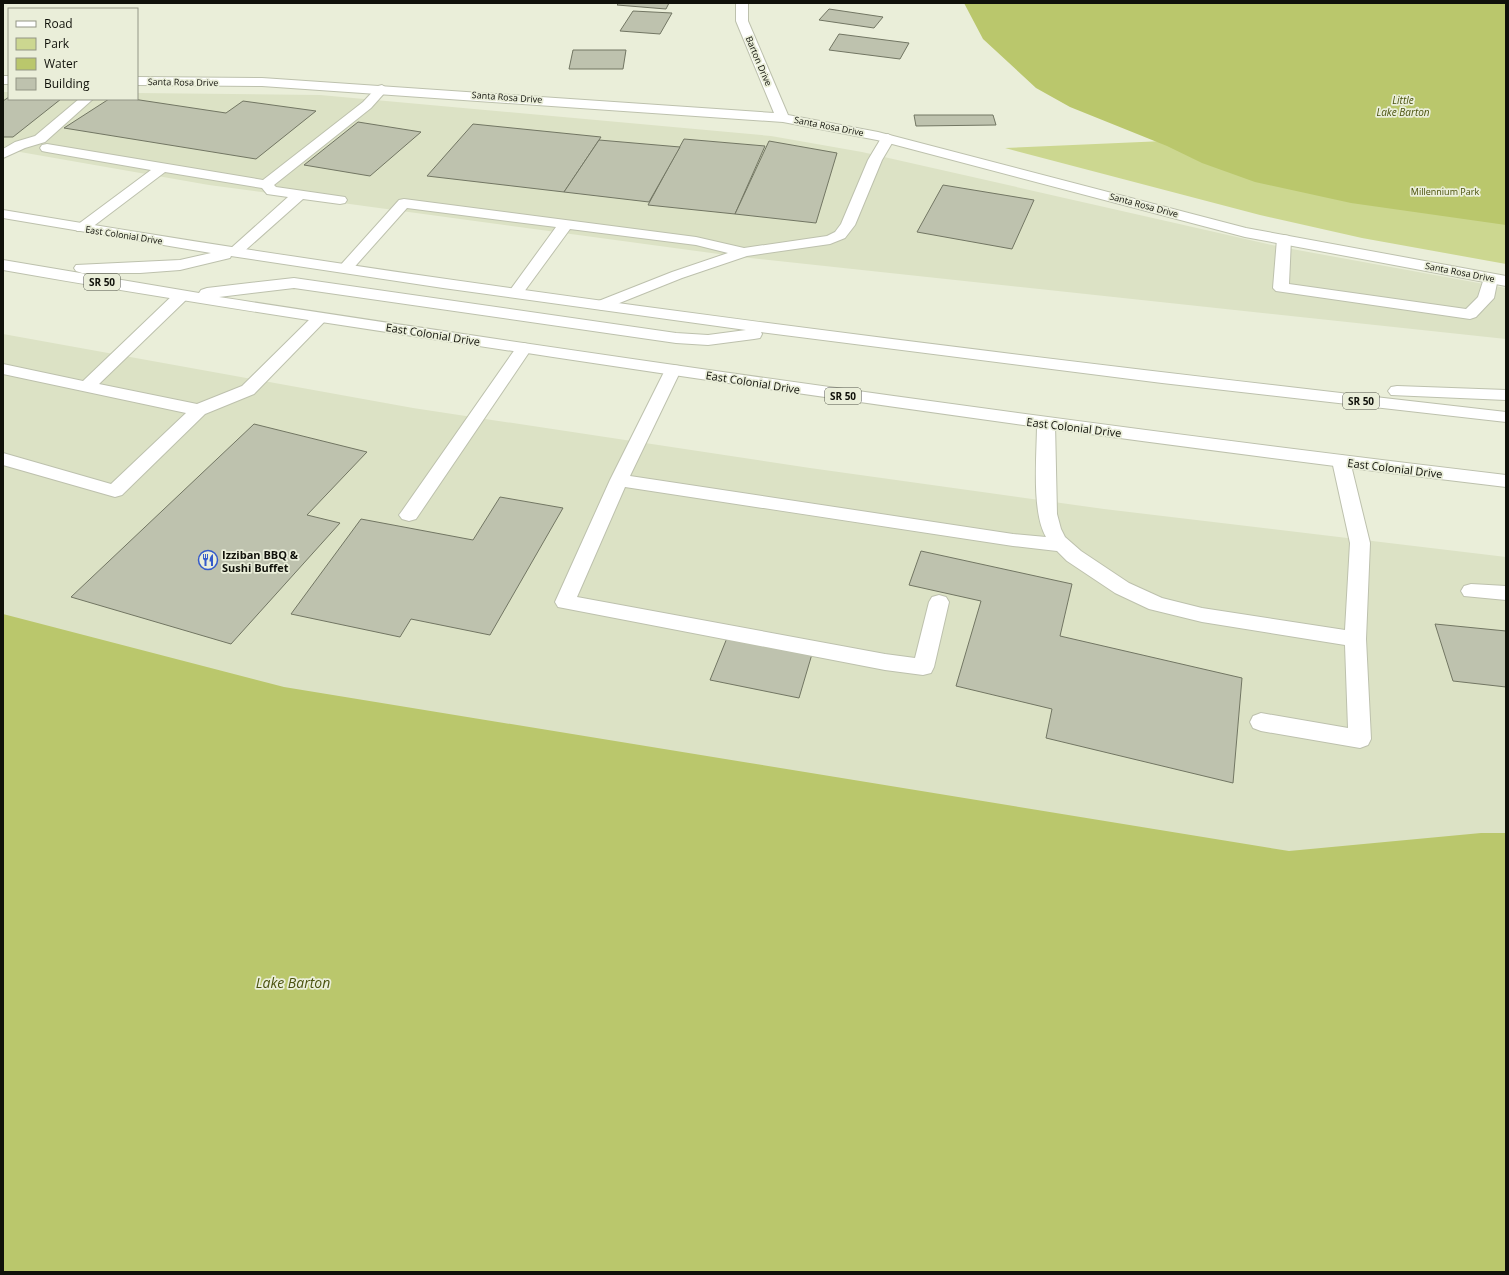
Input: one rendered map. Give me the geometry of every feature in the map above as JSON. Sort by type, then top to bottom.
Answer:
[{"type":"main road","name":"Barton Drive","points":[[742,3],[742,21],[783,118]]},
{"type":"main road","name":"Santa Rosa Drive","points":[[138,81],[262,82],[783,118],[888,138],[1245,232],[1506,281]]},
{"type":"main road","name":"East Colonial Drive","points":[[3,214],[82,228],[345,269],[783,330],[1215,385],[1506,417]]},
{"type":"main road","points":[[23,268],[153,267],[180,265],[235,252]]},
{"type":"main road","name":"East Colonial Drive","points":[[3,265],[181,296],[524,348],[1046,424],[1341,462],[1506,481]]},
{"type":"main road","points":[[181,296],[294,283],[676,338],[708,340],[783,330]]},
{"type":"main road","points":[[1215,385],[1506,395]]},
{"type":"lane","points":[[266,185],[367,105],[382,90]]},
{"type":"lane","points":[[3,154],[20,145],[40,139],[86,100]]},
{"type":"lane","points":[[602,305],[677,275],[744,252],[799,243],[830,240],[840,235],[848,225],[875,160],[888,138]]},
{"type":"lane","points":[[47,148],[266,185],[272,191],[340,200]]},
{"type":"lane","points":[[82,228],[162,168]]},
{"type":"lane","points":[[235,252],[298,195]]},
{"type":"lane","points":[[345,269],[404,203],[696,241],[744,252]]},
{"type":"lane","points":[[516,293],[566,224]]},
{"type":"lane","points":[[1284,239],[1281,288],[1470,314],[1486,298],[1490,278]]},
{"type":"lane","points":[[86,386],[181,296]]},
{"type":"lane","points":[[3,459],[115,491],[199,410],[248,390],[321,317]]},
{"type":"lane","points":[[409,515],[524,348]]},
{"type":"lane","points":[[3,369],[199,410]]},
{"type":"lane","points":[[673,370],[619,480],[565,602],[885,662],[923,667],[939,602]]},
{"type":"lane","points":[[1046,424],[1047,514],[1051,529],[1063,545],[1074,556],[1122,588],[1156,604],[1202,615],[1355,639]]},
{"type":"lane","points":[[1261,722],[1360,739],[1355,639],[1360,543],[1341,462]]},
{"type":"lane","points":[[619,480],[1013,540],[1063,545]]},
{"type":"lane","points":[[1471,591],[1506,593]]},
{"type":"shaded area","points":[[3,92],[8,92],[8,100],[138,100],[138,93],[320,95],[771,136],[862,152],[1281,247],[1506,288],[1506,339],[741,257],[209,185],[3,149]]},
{"type":"shaded area","name":"Lake Barton","points":[[3,334],[413,408],[810,468],[1104,509],[1506,557],[1506,1272],[3,1272]]},
{"type":"green space","name":"Millennium Park","points":[[1506,126],[1506,264],[1362,238],[1260,215],[1005,148]]},
{"type":"water","name":"Little Lake Barton","points":[[964,3],[1506,3],[1506,225],[1351,203],[1255,182],[1202,163],[1167,146],[1070,107],[1036,88],[983,39]]},
{"type":"water","name":"Lake Barton","points":[[3,614],[284,687],[1289,851],[1481,833],[1506,833],[1506,1272],[3,1272]]},
{"type":"building","points":[[619,3],[669,3],[666,9],[617,5]]},
{"type":"building","points":[[829,9],[883,17],[874,28],[819,20]]},
{"type":"building","points":[[633,11],[672,13],[660,34],[620,31]]},
{"type":"building","points":[[839,34],[909,43],[900,59],[829,50]]},
{"type":"building","points":[[573,50],[626,50],[623,69],[569,69]]},
{"type":"building","points":[[8,98],[8,100],[60,100],[13,137],[3,137],[3,101]]},
{"type":"building","points":[[107,100],[138,100],[226,113],[243,101],[316,111],[256,159],[64,128]]},
{"type":"building","points":[[914,115],[993,115],[996,125],[916,126]]},
{"type":"building","points":[[358,122],[421,132],[370,176],[304,165]]},
{"type":"building","points":[[473,124],[601,137],[564,192],[427,176]]},
{"type":"building","points":[[684,139],[765,146],[735,214],[648,205]]},
{"type":"building","points":[[599,140],[680,147],[649,202],[564,192]]},
{"type":"building","points":[[769,141],[837,153],[816,223],[735,214]]},
{"type":"building","points":[[943,185],[1034,200],[1012,249],[917,232]]},
{"type":"building","name":"Izziban BBQ & Sushi Buffet","points":[[254,424],[367,452],[307,515],[340,523],[231,644],[71,597]]},
{"type":"building","points":[[500,497],[563,508],[490,635],[411,619],[400,637],[291,614],[361,519],[473,540]]},
{"type":"building","points":[[921,551],[1072,584],[1060,636],[1242,678],[1233,783],[1046,738],[1052,709],[956,686],[981,601],[909,585]]},
{"type":"building","points":[[1435,624],[1506,631],[1506,687],[1453,681]]},
{"type":"building","points":[[727,638],[812,654],[799,698],[710,680]]},
{"type":"place","name":"Izziban BBQ & Sushi Buffet","points":[[208,560]]}]
